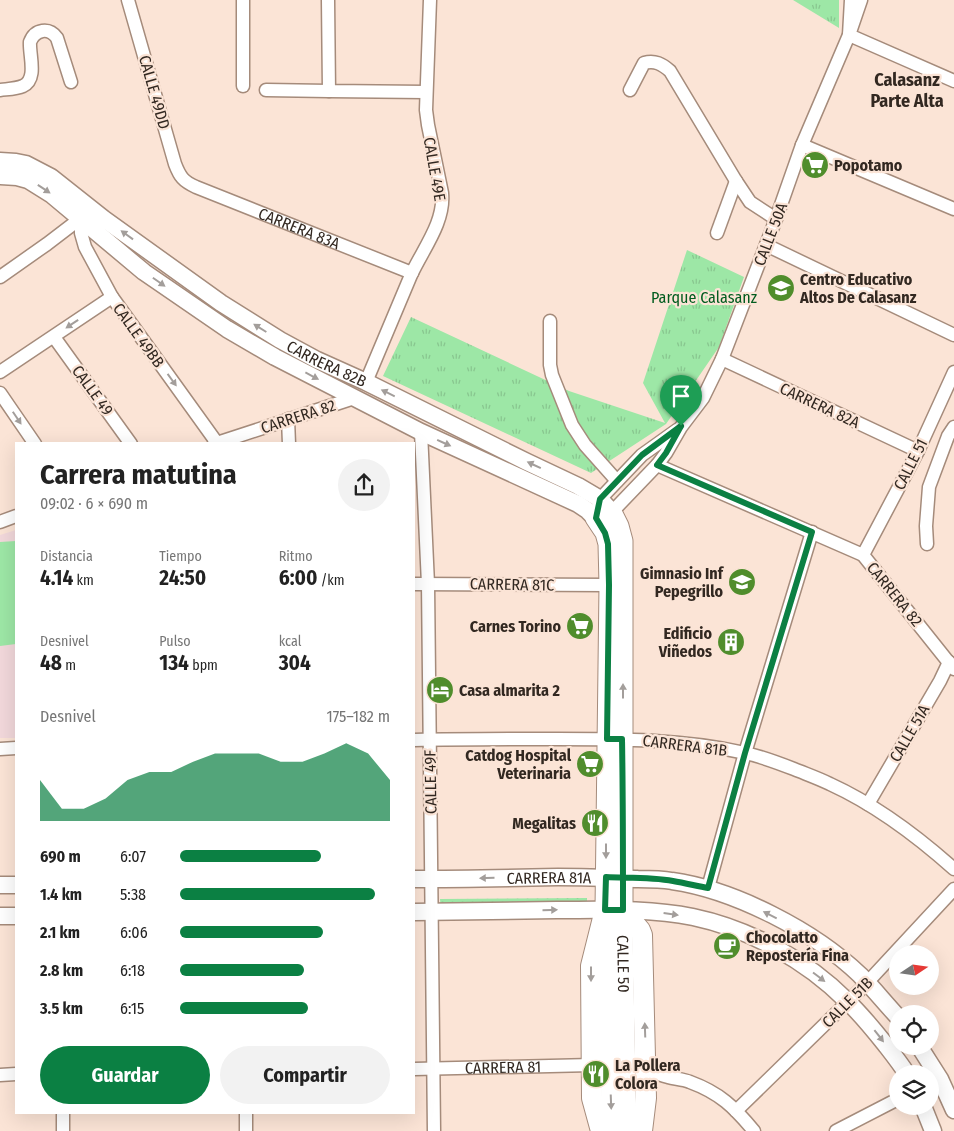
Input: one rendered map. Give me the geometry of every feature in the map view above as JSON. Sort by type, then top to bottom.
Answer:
[{"type":"main road","name":"CALLE 50","points":[[606,518],[615,739],[623,784],[614,877],[614,931],[627,1131]]},
{"type":"main road","name":"CALLE 50","points":[[606,518],[623,541],[615,739]]},
{"type":"main road","points":[[601,1131],[592,1098],[591,966],[614,910],[640,930],[642,935],[646,1069],[646,1098],[642,1131]]},
{"type":"main road","name":"CALLE 50","points":[[612,1131],[607,996],[614,931]]},
{"type":"street","name":"CALLE 49DD","points":[[128,0],[175,164],[180,177],[185,182]]},
{"type":"street","points":[[243,0],[243,86]]},
{"type":"street","points":[[328,0],[329,91]]},
{"type":"street","name":"CALLE 49E","points":[[366,382],[412,273],[438,222],[443,203],[428,125],[426,92],[430,0]]},
{"type":"street","name":"CALLE 50A","points":[[849,35],[851,0]]},
{"type":"street","name":"CALLE 50A","points":[[606,518],[657,465],[666,453],[681,426],[703,398],[722,360],[776,220],[802,145],[849,35],[861,0]]},
{"type":"street","points":[[0,90],[22,86],[30,80],[32,74],[30,42],[32,37],[42,31],[49,31],[57,38],[71,82]]},
{"type":"street","points":[[849,35],[954,81]]},
{"type":"street","points":[[630,90],[644,63],[651,61],[661,64],[670,71],[750,202],[776,220]]},
{"type":"street","points":[[266,90],[426,92]]},
{"type":"street","points":[[802,145],[954,208]]},
{"type":"street","name":"CARRERA 82B","points":[[0,161],[26,164],[60,182],[104,219],[221,303],[280,340],[588,491],[606,518]]},
{"type":"street","points":[[0,176],[28,180],[52,195],[81,218],[0,277]]},
{"type":"street","points":[[717,233],[736,181]]},
{"type":"street","name":"CARRERA 83A","points":[[185,182],[412,273]]},
{"type":"street","name":"CARRERA 82B","points":[[81,218],[144,272],[212,320],[275,357],[421,432],[606,518]]},
{"type":"street","name":"CALLE 49BB","points":[[81,218],[81,233],[85,247],[112,297],[215,442]]},
{"type":"street","points":[[766,245],[954,334]]},
{"type":"street","points":[[0,372],[112,297]]},
{"type":"street","points":[[550,321],[550,365],[552,375],[572,425],[585,445],[617,481]]},
{"type":"street","name":"CALLE 49","points":[[54,337],[130,442]]},
{"type":"street","name":"CARRERA 82A","points":[[722,360],[918,451]]},
{"type":"street","name":"CALLE 51","points":[[863,555],[918,451],[954,372]]},
{"type":"street","points":[[0,393],[34,442]]},
{"type":"street","name":"CARRERA 82","points":[[219,442],[354,398]]},
{"type":"street","points":[[288,419],[289,442]]},
{"type":"street","name":"CALLE 50A","points":[[606,518],[617,481],[642,455],[681,426]]},
{"type":"street","points":[[927,544],[926,526],[929,487],[948,436],[954,427]]},
{"type":"street","name":"CALLE 49F","points":[[421,432],[428,584],[434,1131]]},
{"type":"street","name":"CARRERA 82","points":[[657,465],[863,555],[951,665]]},
{"type":"street","points":[[0,522],[15,516]]},
{"type":"street","points":[[708,888],[745,753],[812,532]]},
{"type":"street","name":"CARRERA 81C","points":[[415,584],[609,585]]},
{"type":"street","name":"CALLE 51A","points":[[868,804],[951,665]]},
{"type":"street","name":"CARRERA 81B","points":[[415,740],[615,739],[684,743],[766,758],[824,781],[868,804],[914,835],[954,869]]},
{"type":"street","points":[[0,749],[15,748]]},
{"type":"street","name":"CARRERA 81A","points":[[415,879],[614,877],[672,881],[708,888],[751,905],[792,926],[837,955],[867,982],[889,1007]]},
{"type":"street","points":[[0,885],[15,885]]},
{"type":"street","name":"CALLE 51B","points":[[736,1111],[867,982],[954,890]]},
{"type":"street","name":"CARRERA 81A","points":[[415,912],[643,911],[692,917],[727,927],[745,933],[783,952],[830,985],[871,1026],[901,1065]]},
{"type":"street","points":[[0,916],[15,916]]},
{"type":"street","points":[[925,1055],[941,1078],[954,1110]]},
{"type":"street","name":"CARRERA 81","points":[[415,1069],[592,1065]]},
{"type":"street","points":[[646,1069],[670,1078],[689,1081],[701,1086],[728,1102],[754,1131]]},
{"type":"street","points":[[0,1075],[15,1074]]},
{"type":"street","points":[[836,1131],[889,1104]]},
{"type":"street","points":[[62,1114],[63,1131]]},
{"type":"street","points":[[246,1114],[246,1131]]},
{"type":"street","points":[[927,1115],[933,1131]]},
{"type":"shaded area","points":[[15,530],[15,738],[0,738],[0,535]]},
{"type":"green space","points":[[793,0],[839,0],[839,28]]},
{"type":"green space","name":"Parque Calasanz","points":[[687,250],[744,277],[719,347],[666,424],[591,473],[383,376],[411,317],[569,391],[665,423],[643,383]]},
{"type":"green space","points":[[15,541],[15,644],[0,646],[0,542]]},
{"type":"green space","points":[[587,898],[587,907],[441,911],[440,899]]},
{"type":"place","name":"Popotamo","points":[[815,165]]},
{"type":"place","name":"Centro Educativo Altos De Calasanz","points":[[781,288]]},
{"type":"place","name":"Gimnasio Inf Pepegrillo","points":[[742,582]]},
{"type":"place","name":"Carnes Torino","points":[[580,626]]},
{"type":"place","name":"Edificio Viñedos","points":[[731,642]]},
{"type":"place","name":"Casa almarita 2","points":[[440,690]]},
{"type":"place","name":"Catdog Hospital Veterinaria","points":[[590,764]]},
{"type":"place","name":"Megalitas","points":[[595,823]]},
{"type":"place","name":"Chocolatto Repostería Fina","points":[[727,946]]},
{"type":"place","name":"La Pollera Colora","points":[[596,1074]]},
{"type":"district","name":"Calasanz Parte Alta","points":[[907,90]]},
{"type":"route","points":[[681,426],[642,455],[600,499],[596,518],[605,533],[608,544],[607,739],[622,739],[623,784],[623,862],[623,878],[623,910],[605,910],[606,877],[623,878],[657,879],[708,888],[745,753],[812,532],[657,465],[681,426]]}]
